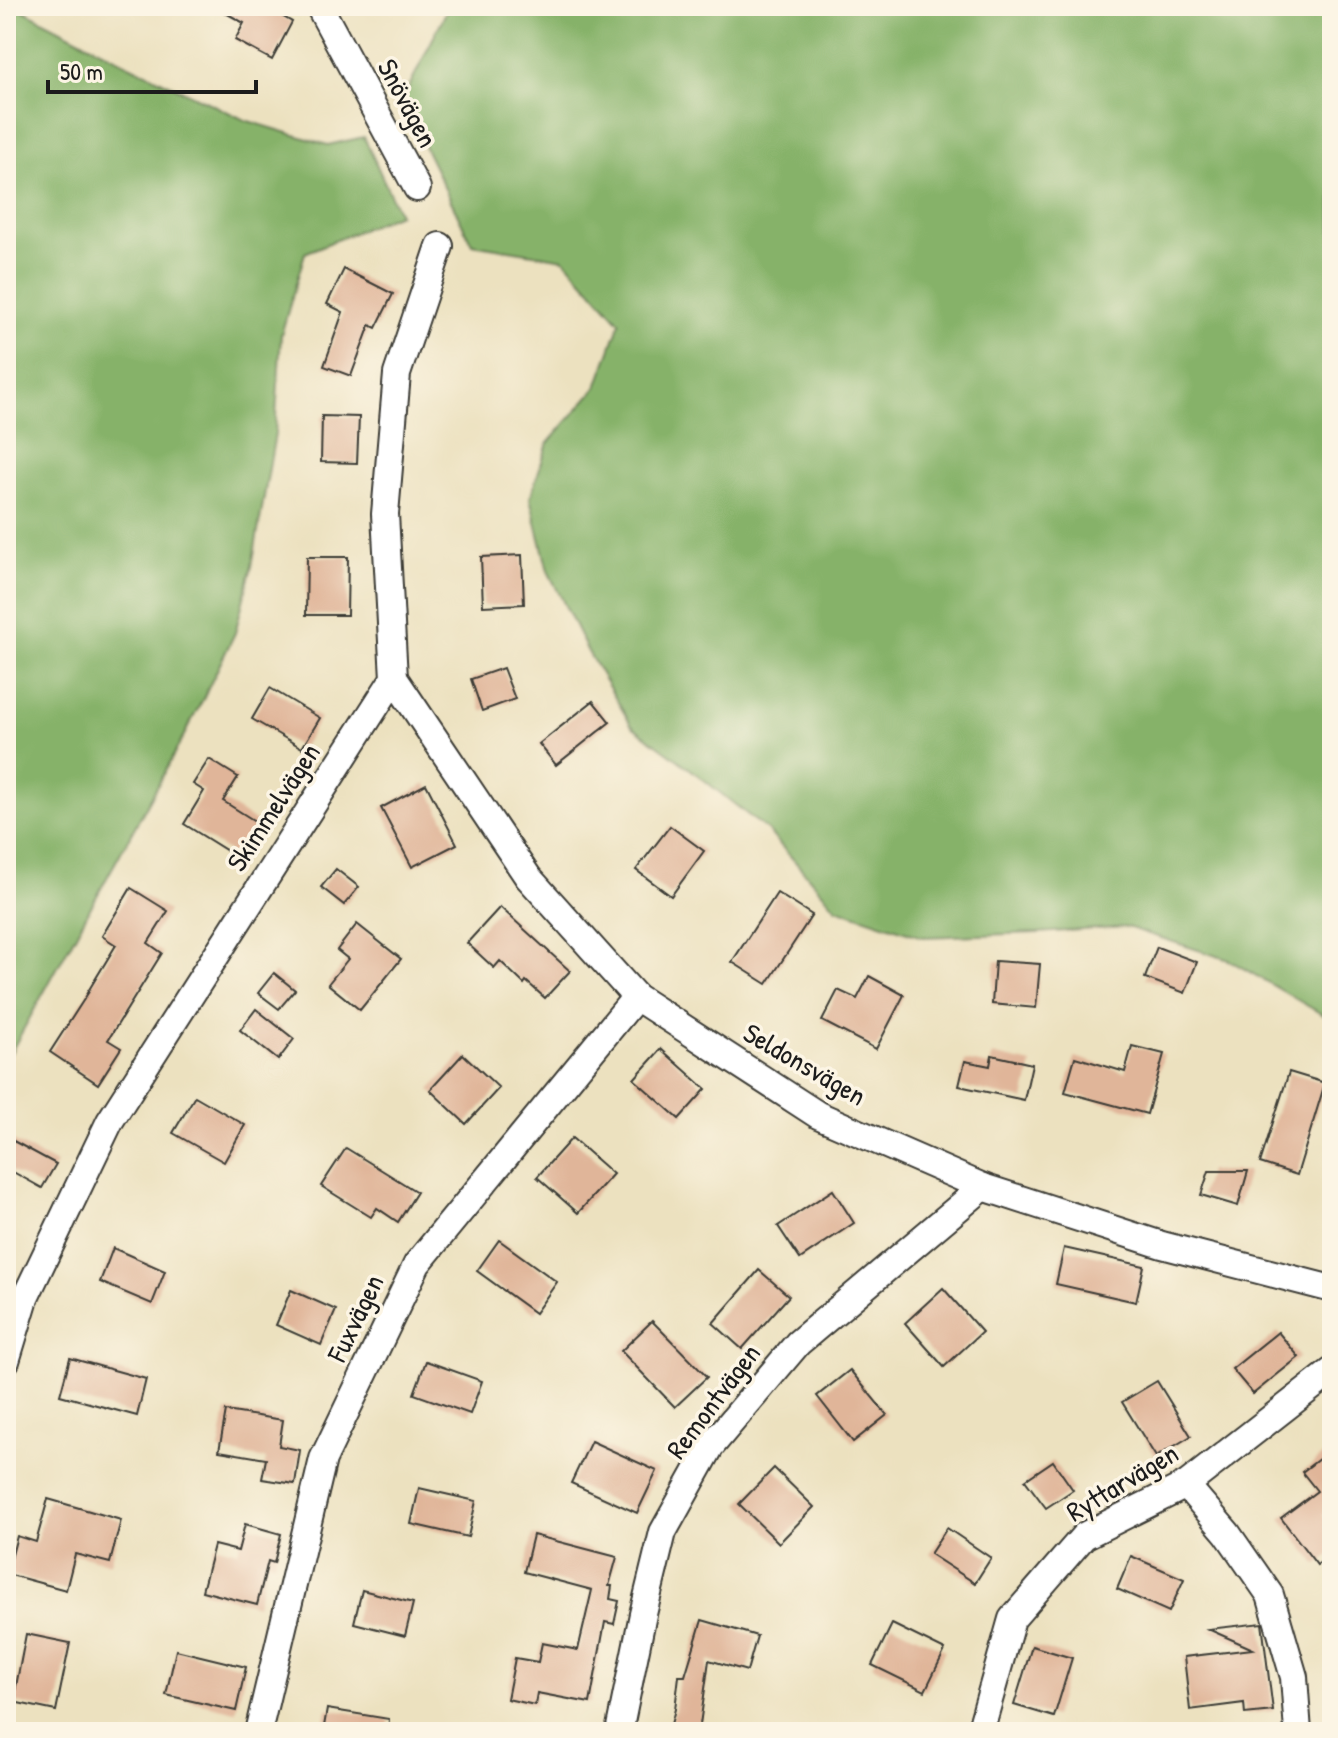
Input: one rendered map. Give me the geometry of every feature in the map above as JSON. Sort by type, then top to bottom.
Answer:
[{"type":"street","name":"Snövägen","points":[[319,6],[417,188]]},
{"type":"street","points":[[394,678],[385,514],[397,374],[440,246]]},
{"type":"street","name":"Seldonsvägen","points":[[394,678],[528,877],[636,997],[818,1115],[983,1187],[1162,1245],[1332,1289]]},
{"type":"street","name":"Skimmelvägen","points":[[6,1361],[25,1298],[110,1121],[394,678]]},
{"type":"street","name":"Fuxvägen","points":[[258,1732],[323,1459],[417,1264],[636,997]]},
{"type":"street","name":"Remontvägen","points":[[619,1732],[663,1532],[711,1446],[798,1343],[983,1187]]},
{"type":"street","name":"Ryttarvägen","points":[[980,1732],[1012,1619],[1084,1536],[1186,1485],[1332,1371]]},
{"type":"street","points":[[1186,1485],[1227,1533],[1270,1595],[1294,1677],[1298,1732]]},
{"type":"green space","points":[[6,6],[15,6],[245,120],[328,145],[364,137],[399,214],[305,253],[281,335],[275,434],[252,566],[235,633],[158,785],[6,1061]]},
{"type":"green space","points":[[449,6],[1332,6],[1332,1020],[1229,960],[1127,927],[922,937],[836,908],[768,831],[632,726],[588,652],[548,571],[530,498],[548,443],[597,387],[620,322],[564,259],[472,244],[402,101]]},
{"type":"building","points":[[213,6],[264,6],[292,22],[272,60],[235,40],[244,23]]},
{"type":"building","points":[[344,269],[393,294],[376,328],[370,325],[351,376],[324,366],[343,312],[327,304]]},
{"type":"building","points":[[322,416],[359,417],[357,463],[321,462]]},
{"type":"building","points":[[522,555],[524,604],[483,606],[481,557]]},
{"type":"building","points":[[307,557],[348,557],[347,615],[306,615]]},
{"type":"building","points":[[503,668],[515,699],[482,711],[471,679]]},
{"type":"building","points":[[270,688],[320,718],[302,748],[252,719]]},
{"type":"building","points":[[593,701],[610,722],[556,765],[539,744]]},
{"type":"building","points":[[209,759],[238,777],[223,801],[258,823],[237,857],[184,824],[204,791],[193,784]]},
{"type":"building","points":[[426,784],[457,844],[412,867],[381,808]]},
{"type":"building","points":[[670,826],[704,851],[671,896],[636,870]]},
{"type":"building","points":[[336,869],[359,887],[344,905],[321,887]]},
{"type":"building","points":[[131,888],[168,911],[148,943],[162,953],[108,1040],[121,1048],[98,1084],[50,1052],[116,945],[102,936]]},
{"type":"building","points":[[777,893],[812,915],[767,984],[732,962]]},
{"type":"building","points":[[500,907],[570,971],[545,998],[526,981],[524,984],[500,961],[494,968],[467,943]]},
{"type":"building","points":[[357,924],[401,959],[360,1010],[328,984],[348,959],[337,950]]},
{"type":"building","points":[[1157,947],[1197,962],[1185,993],[1145,978]]},
{"type":"building","points":[[995,961],[1040,964],[1036,1008],[992,1004]]},
{"type":"building","points":[[274,973],[295,990],[279,1009],[258,993]]},
{"type":"building","points":[[869,976],[904,995],[876,1049],[822,1021],[838,990],[857,999]]},
{"type":"building","points":[[256,1009],[294,1039],[278,1060],[240,1030]]},
{"type":"building","points":[[1132,1046],[1164,1054],[1147,1114],[1065,1092],[1075,1057],[1125,1072]]},
{"type":"building","points":[[661,1049],[706,1089],[679,1119],[634,1079]]},
{"type":"building","points":[[463,1054],[499,1088],[466,1124],[430,1090]]},
{"type":"building","points":[[992,1055],[1032,1064],[1024,1100],[959,1086],[965,1061],[990,1066]]},
{"type":"building","points":[[1289,1072],[1325,1083],[1297,1175],[1260,1163]]},
{"type":"building","points":[[195,1096],[245,1125],[224,1162],[173,1133]]},
{"type":"building","points":[[6,1137],[56,1164],[42,1188],[6,1168]]},
{"type":"building","points":[[572,1138],[613,1174],[578,1213],[537,1177]]},
{"type":"building","points":[[346,1148],[417,1192],[398,1222],[377,1208],[371,1217],[321,1186]]},
{"type":"building","points":[[1209,1171],[1248,1171],[1238,1206],[1201,1195]]},
{"type":"building","points":[[833,1190],[854,1223],[800,1259],[778,1226]]},
{"type":"building","points":[[499,1240],[557,1282],[535,1313],[477,1271]]},
{"type":"building","points":[[113,1248],[165,1271],[152,1304],[100,1282]]},
{"type":"building","points":[[1064,1248],[1144,1266],[1136,1302],[1056,1284]]},
{"type":"building","points":[[759,1270],[789,1296],[742,1349],[713,1323]]},
{"type":"building","points":[[943,1288],[982,1332],[944,1367],[905,1323]]},
{"type":"building","points":[[291,1290],[336,1310],[321,1345],[276,1325]]},
{"type":"building","points":[[652,1321],[707,1377],[675,1407],[621,1351]]},
{"type":"building","points":[[1278,1332],[1299,1357],[1253,1394],[1232,1369]]},
{"type":"building","points":[[70,1358],[146,1379],[137,1416],[60,1395]]},
{"type":"building","points":[[426,1361],[482,1381],[470,1414],[414,1394]]},
{"type":"building","points":[[850,1370],[887,1415],[853,1442],[817,1396]]},
{"type":"building","points":[[1157,1381],[1191,1436],[1156,1457],[1122,1402]]},
{"type":"building","points":[[226,1411],[283,1420],[279,1446],[300,1450],[295,1484],[262,1479],[266,1459],[219,1451]]},
{"type":"building","points":[[591,1441],[657,1471],[637,1513],[571,1483]]},
{"type":"building","points":[[1332,1449],[1332,1510],[1323,1515],[1332,1528],[1332,1553],[1317,1565],[1281,1518],[1317,1491],[1302,1472]]},
{"type":"building","points":[[1053,1461],[1073,1490],[1046,1508],[1025,1480]]},
{"type":"building","points":[[774,1468],[814,1507],[779,1543],[739,1504]]},
{"type":"building","points":[[419,1488],[476,1501],[468,1537],[411,1524]]},
{"type":"building","points":[[48,1499],[121,1520],[110,1563],[75,1554],[66,1590],[7,1574],[17,1536],[36,1542]]},
{"type":"building","points":[[245,1524],[281,1534],[274,1563],[268,1561],[257,1605],[202,1591],[214,1545],[238,1551]]},
{"type":"building","points":[[947,1528],[991,1558],[975,1583],[930,1554]]},
{"type":"building","points":[[533,1535],[617,1557],[609,1586],[612,1586],[610,1599],[619,1601],[614,1624],[605,1622],[590,1703],[537,1693],[535,1705],[507,1699],[515,1658],[538,1662],[542,1643],[578,1650],[592,1590],[524,1572]]},
{"type":"building","points":[[1131,1556],[1184,1579],[1169,1612],[1117,1589]]},
{"type":"building","points":[[362,1590],[413,1603],[405,1636],[354,1623]]},
{"type":"building","points":[[702,1620],[757,1636],[747,1671],[709,1660],[699,1732],[669,1732],[679,1676],[685,1676]]},
{"type":"building","points":[[1262,1623],[1273,1711],[1245,1714],[1244,1703],[1190,1710],[1184,1657],[1253,1649],[1208,1629]]},
{"type":"building","points":[[892,1624],[945,1650],[925,1691],[872,1665]]},
{"type":"building","points":[[26,1634],[70,1643],[56,1711],[13,1702]]},
{"type":"building","points":[[1032,1646],[1072,1658],[1054,1717],[1014,1705]]},
{"type":"building","points":[[176,1650],[246,1667],[236,1711],[166,1695]]},
{"type":"building","points":[[327,1709],[389,1719],[388,1732],[323,1732]]}]
